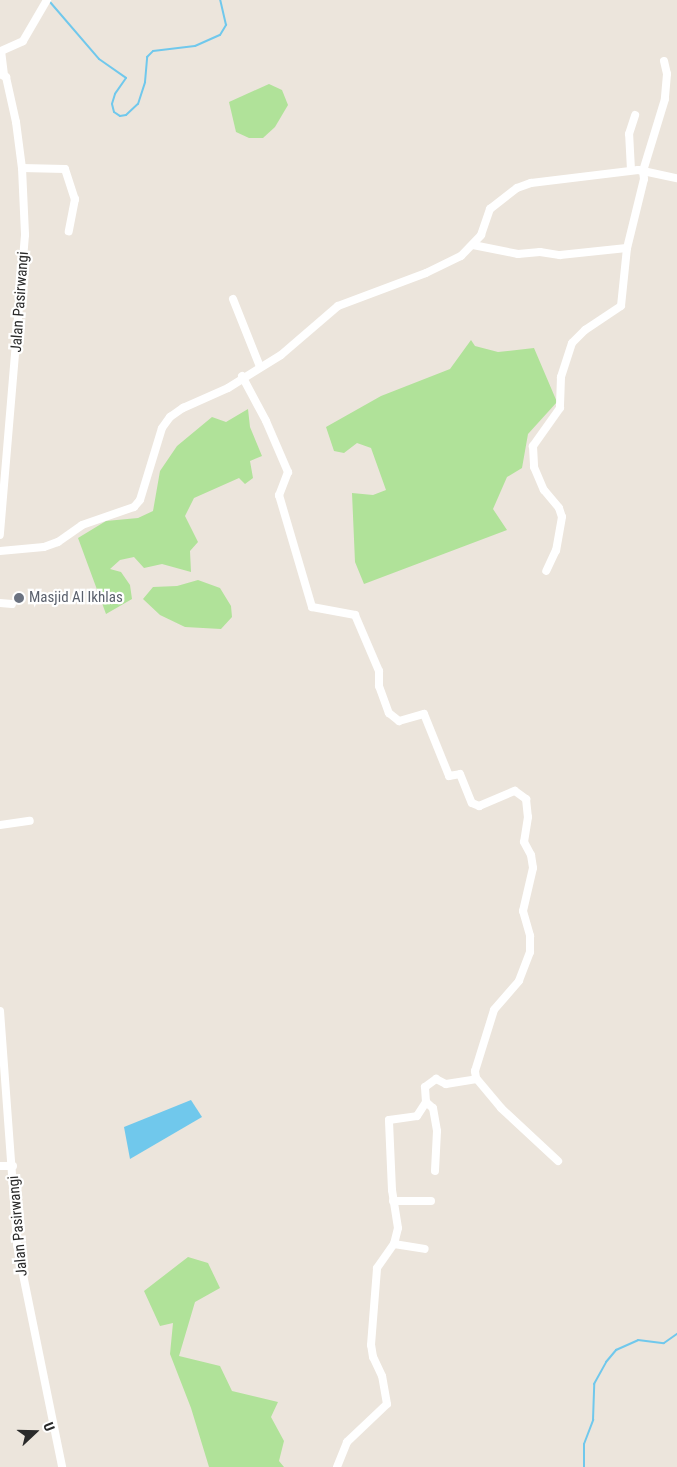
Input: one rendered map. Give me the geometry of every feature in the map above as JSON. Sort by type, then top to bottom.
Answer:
[{"type":"street","points":[[0,51],[23,42],[47,0]]},
{"type":"street","name":"Jalan Pasirwangi","points":[[0,51],[2,74],[16,122],[22,168],[22,275],[0,536]]},
{"type":"street","points":[[546,571],[556,550],[562,518],[559,508],[546,493],[534,467],[533,446],[560,408],[562,377],[572,343],[585,330],[620,306],[627,248],[642,189],[643,171],[665,99],[667,74],[664,61]]},
{"type":"street","points":[[631,170],[629,134],[635,115]]},
{"type":"street","points":[[22,168],[65,170],[75,199],[69,231]]},
{"type":"street","points":[[0,551],[44,547],[58,542],[82,525],[134,507],[140,500],[162,428],[170,418],[183,408],[228,388],[242,376],[260,367],[301,339],[338,306],[426,273],[461,256],[473,245],[490,209],[522,186],[631,170],[677,178]]},
{"type":"street","points":[[473,245],[518,254],[540,252],[560,255],[627,248]]},
{"type":"street","points":[[234,299],[260,367]]},
{"type":"street","points":[[242,376],[266,421],[288,472],[279,495],[312,607],[355,615],[379,671],[379,686],[389,713],[399,722],[424,714],[449,776],[460,774],[472,803],[479,806],[515,791],[526,799],[528,817],[524,842],[531,855],[533,868],[523,911],[530,936],[530,952],[519,981],[494,1010],[477,1061],[477,1079],[501,1108],[558,1161]]},
{"type":"street","points":[[0,603],[12,604]]},
{"type":"street","points":[[0,825],[30,821]]},
{"type":"street","name":"Jalan Pasirwangi","points":[[0,1011],[21,1274],[62,1467]]},
{"type":"street","points":[[337,1467],[347,1442],[387,1404],[382,1376],[373,1357],[372,1304],[377,1268],[394,1244],[398,1228],[393,1202],[389,1120],[417,1116],[426,1102],[425,1087],[436,1079],[446,1084],[477,1079]]},
{"type":"street","points":[[426,1102],[433,1108],[437,1131],[435,1171]]},
{"type":"street","points":[[0,1166],[13,1166]]},
{"type":"street","points":[[393,1202],[431,1201]]},
{"type":"street","points":[[394,1244],[425,1249]]},
{"type":"green space","points":[[269,84],[282,90],[288,105],[275,127],[263,138],[249,138],[236,132],[229,102]]},
{"type":"green space","points":[[471,340],[475,346],[498,352],[534,348],[557,402],[528,434],[522,468],[507,477],[493,509],[507,530],[364,584],[355,562],[352,493],[373,495],[386,490],[371,448],[357,443],[344,453],[334,451],[326,427],[381,396],[450,369]]},
{"type":"green space","points":[[248,409],[250,427],[262,456],[250,461],[253,478],[245,484],[239,478],[194,498],[185,516],[198,542],[190,551],[191,572],[162,564],[144,568],[134,557],[120,560],[110,569],[121,572],[130,585],[132,599],[106,614],[78,538],[106,521],[138,518],[153,511],[160,471],[177,446],[212,417],[226,422]]},
{"type":"green space","points":[[198,580],[220,588],[231,606],[232,617],[221,629],[185,627],[160,615],[143,599],[153,587],[177,586]]},
{"type":"green space","points":[[188,1257],[208,1263],[220,1288],[195,1302],[179,1356],[220,1366],[232,1391],[278,1402],[271,1417],[284,1441],[279,1461],[284,1467],[209,1467],[191,1408],[170,1354],[173,1323],[160,1326],[144,1291]]},
{"type":"water","points":[[191,1100],[202,1117],[130,1159],[124,1127]]},
{"type":"waterway","points":[[50,2],[99,59],[126,78],[115,94],[112,104],[114,112],[120,116],[126,115],[138,104],[145,82],[147,57],[153,51],[195,46],[220,35],[226,25],[220,0]]},
{"type":"waterway","points":[[584,1467],[584,1444],[593,1420],[594,1384],[606,1362],[616,1350],[638,1340],[664,1343],[677,1334]]},
{"type":"place","name":"Masjid Al Ikhlas","points":[[19,598]]}]
